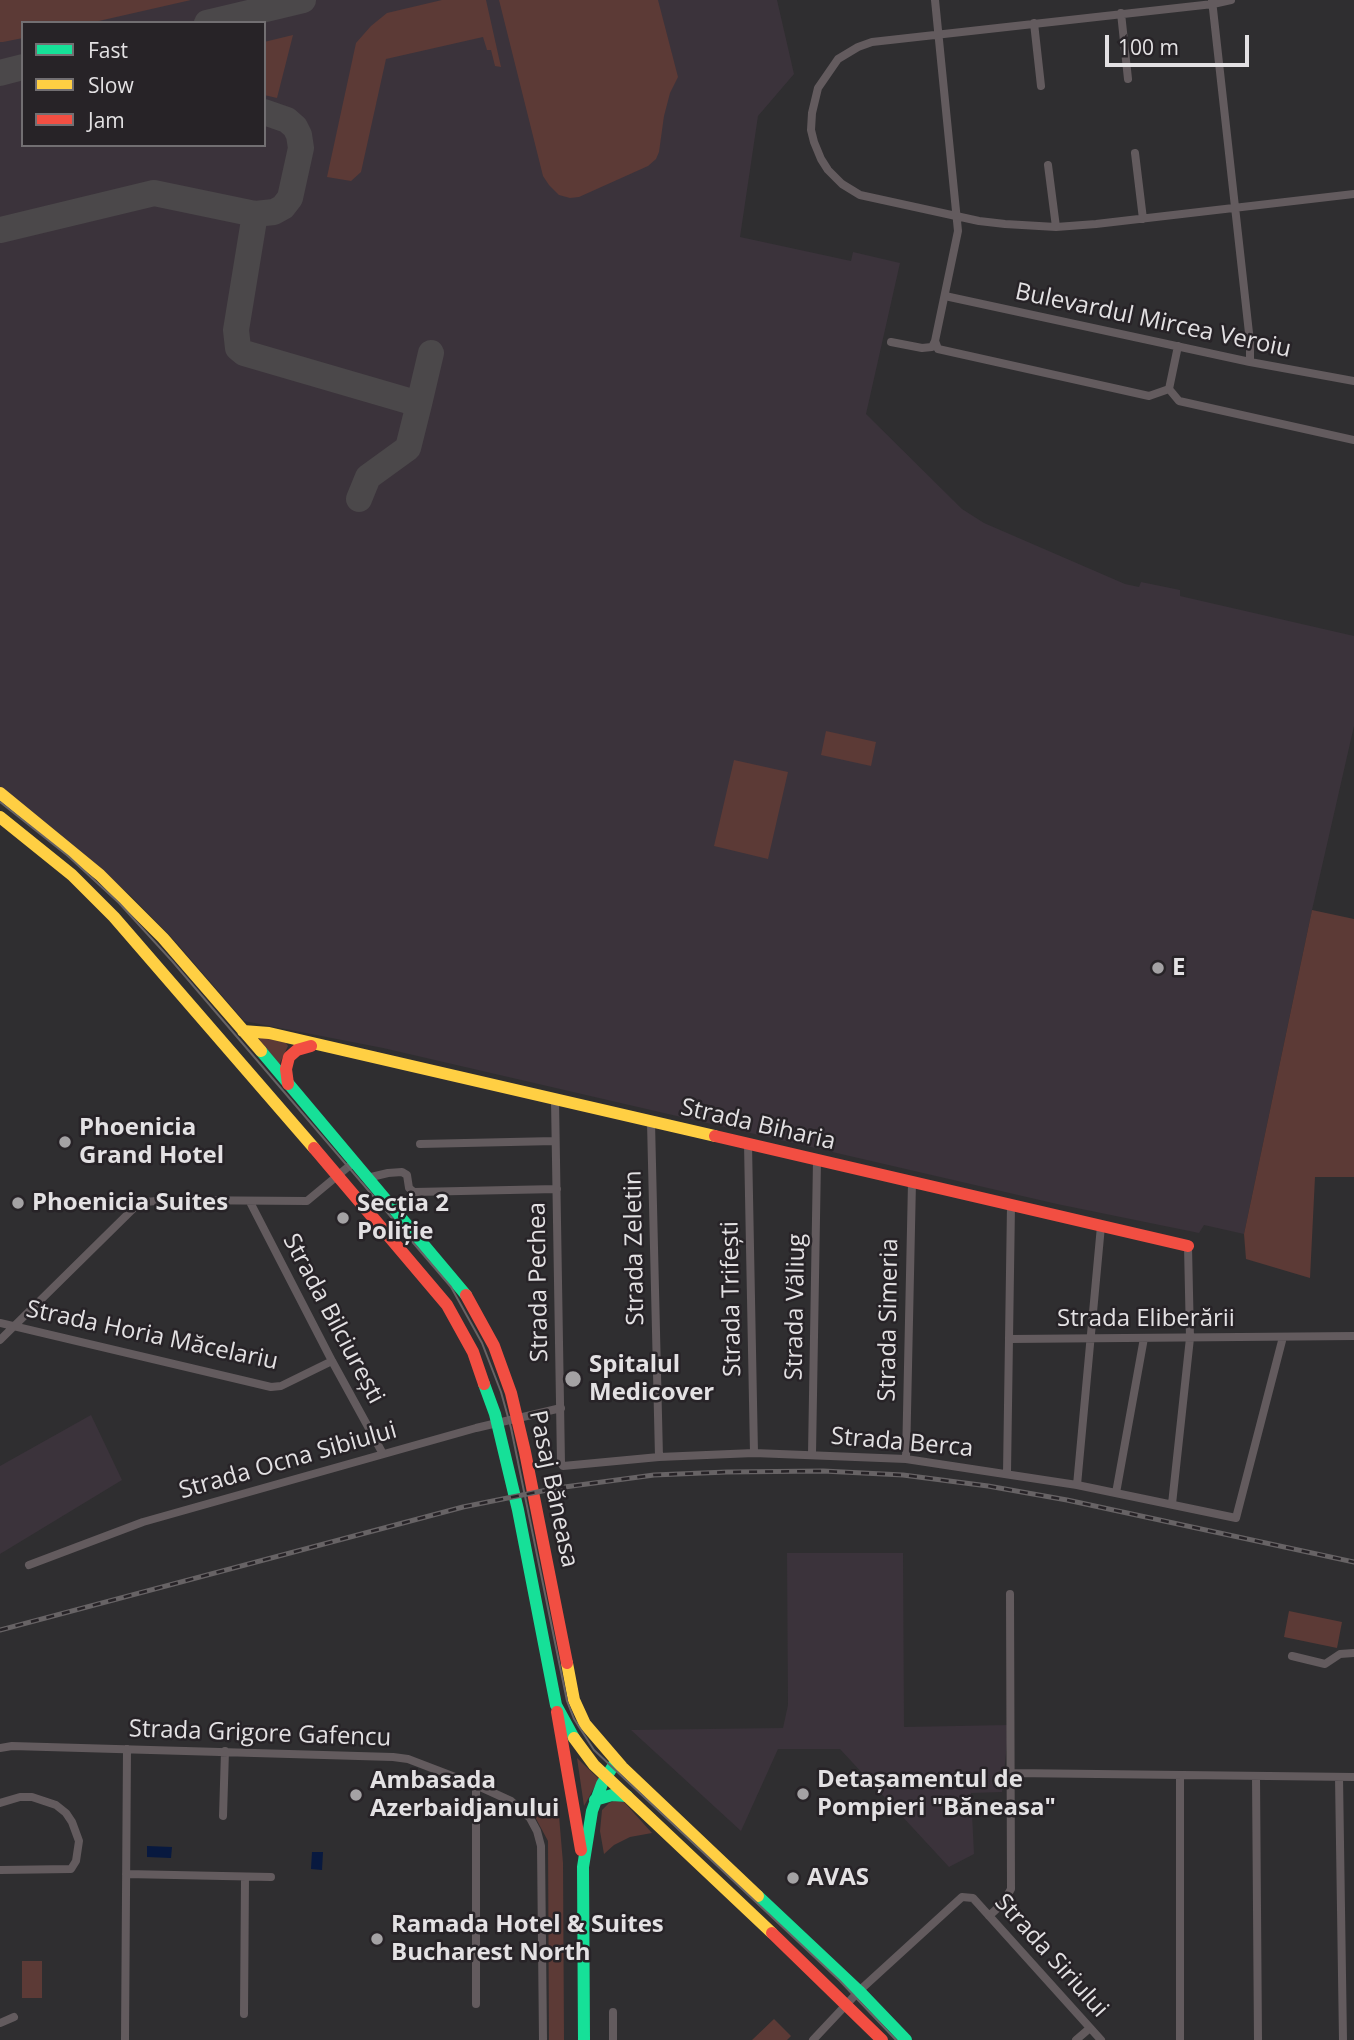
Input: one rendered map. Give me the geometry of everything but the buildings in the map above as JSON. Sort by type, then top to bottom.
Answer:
[{"type":"main road","name":"Pasaj Băneasa","points":[[0,793],[115,889],[163,938],[466,1294],[494,1346],[511,1393],[574,1700],[584,1724],[616,1761],[859,1991],[906,2040]]},
{"type":"main road","name":"Pasaj Băneasa","points":[[0,817],[72,875],[107,909],[192,1005],[447,1306],[477,1360],[498,1422],[556,1705]]},
{"type":"main road","name":"Strada Biharia","points":[[243,1031],[259,1031],[1188,1246]]},
{"type":"main road","points":[[288,1084],[286,1069],[292,1053],[302,1047],[319,1045]]},
{"type":"main road","points":[[556,1705],[575,1742],[607,1776],[882,2040]]},
{"type":"main road","points":[[556,1705],[583,1867]]},
{"type":"main road","points":[[583,2040],[583,1867],[595,1800],[616,1761]]},
{"type":"main road","points":[[595,1800],[612,1794],[627,1796]]},
{"type":"street","points":[[891,342],[928,348],[936,341],[958,231],[935,0]]},
{"type":"street","points":[[1231,0],[872,42],[858,47],[838,59],[818,88],[814,100],[811,130],[821,159],[842,184],[860,195],[979,221],[1056,227],[1354,194]]},
{"type":"street","points":[[1213,2],[1250,362]]},
{"type":"street","points":[[1121,13],[1128,79]]},
{"type":"street","points":[[1034,23],[1041,86]]},
{"type":"street","points":[[1135,153],[1143,219]]},
{"type":"street","points":[[1048,165],[1056,227]]},
{"type":"street","name":"Bulevardul Mircea Veroiu","points":[[945,296],[1250,362],[1354,381]]},
{"type":"street","points":[[936,341],[938,349],[1149,396],[1169,389]]},
{"type":"street","points":[[1169,389],[1178,346]]},
{"type":"street","points":[[1169,389],[1179,401],[1354,440]]},
{"type":"street","name":"Strada Pechea","points":[[555,1100],[561,1463]]},
{"type":"street","name":"Strada Zeletin","points":[[651,1122],[659,1457]]},
{"type":"street","points":[[420,1144],[555,1141]]},
{"type":"street","name":"Strada Trifești","points":[[748,1144],[754,1453]]},
{"type":"street","name":"Strada Văliug","points":[[812,1454],[817,1160]]},
{"type":"street","points":[[0,1340],[135,1207],[145,1202],[168,1200],[307,1201],[354,1162]]},
{"type":"street","points":[[367,1178],[402,1172],[407,1175],[409,1188],[414,1192],[557,1189]]},
{"type":"street","name":"Strada Simeria","points":[[906,1459],[912,1182]]},
{"type":"street","name":"Strada Bilciurești","points":[[250,1202],[383,1454]]},
{"type":"street","points":[[1007,1473],[1011,1205]]},
{"type":"street","points":[[1077,1485],[1101,1226]]},
{"type":"street","points":[[1172,1504],[1191,1338],[1188,1246]]},
{"type":"street","name":"Strada Horia Măcelariu","points":[[0,1323],[271,1387],[281,1386],[332,1361]]},
{"type":"street","name":"Strada Eliberării","points":[[1010,1339],[1354,1336]]},
{"type":"street","name":"Strada Berca","points":[[561,1463],[568,1467],[659,1457],[754,1453],[906,1459],[1077,1485],[1237,1518],[1283,1337]]},
{"type":"street","points":[[1116,1493],[1144,1338]]},
{"type":"street","name":"Strada Ocna Sibiului","points":[[29,1565],[143,1522],[383,1454],[561,1408]]},
{"type":"street","points":[[989,1916],[1003,1903],[1011,1889],[1010,1594]]},
{"type":"street","points":[[1292,1656],[1325,1664],[1340,1654],[1354,1653]]},
{"type":"street","name":"Strada Grigore Gafencu","points":[[0,1748],[12,1746],[393,1757],[408,1759],[511,1801],[530,1818],[537,1830],[541,1846],[543,2040]]},
{"type":"street","points":[[125,2040],[127,1749]]},
{"type":"street","points":[[223,1816],[225,1751]]},
{"type":"street","points":[[1012,1773],[1354,1777]]},
{"type":"street","points":[[1180,1775],[1180,2040]]},
{"type":"street","points":[[1256,1776],[1258,2040]]},
{"type":"street","points":[[1339,1777],[1343,2040]]},
{"type":"street","points":[[476,1785],[476,2004]]},
{"type":"street","points":[[0,1803],[20,1797],[45,1800],[66,1813],[79,1841],[72,1869],[0,1870]]},
{"type":"street","points":[[126,1874],[271,1877]]},
{"type":"street","points":[[244,2014],[245,1877]]},
{"type":"street","name":"Strada Siriului","points":[[813,2040],[859,1991],[962,1897],[973,1898],[1101,2040]]},
{"type":"street","points":[[613,2012],[613,2040]]},
{"type":"street","points":[[0,2023],[14,2017]]},
{"type":"street","points":[[1076,2040],[1090,2028]]},
{"type":"shaded area","points":[[0,0],[777,0],[794,74],[758,116],[740,237],[851,261],[853,252],[900,263],[866,414],[962,509],[984,523],[1125,584],[1139,587],[1141,582],[1180,590],[1180,596],[1354,636],[1354,726],[1312,910],[1244,1234],[1204,1225],[1199,1233],[1057,1204],[383,1048],[244,1021],[174,940],[130,895],[0,788]]},
{"type":"shaded area","points":[[0,0],[191,0],[99,21],[21,21],[21,38],[0,42]]},
{"type":"shaded area","points":[[442,0],[486,0],[501,67],[495,66],[491,50],[487,50],[483,37],[386,59],[361,172],[351,181],[327,177],[356,43],[387,13]]},
{"type":"shaded area","points":[[499,0],[658,0],[678,77],[670,93],[656,159],[648,166],[579,197],[559,195],[549,185],[543,176]]},
{"type":"shaded area","points":[[293,35],[277,98],[266,95],[266,42]]},
{"type":"shaded area","points":[[826,731],[876,742],[871,766],[821,755]]},
{"type":"shaded area","points":[[734,760],[788,772],[768,859],[714,846]]},
{"type":"shaded area","points":[[1312,910],[1354,919],[1354,1177],[1315,1177],[1310,1278],[1246,1259],[1244,1234]]},
{"type":"shaded area","points":[[261,1037],[286,1043],[288,1046],[279,1065],[259,1039]]},
{"type":"shaded area","points":[[91,1415],[122,1480],[0,1554],[0,1466]]},
{"type":"shaded area","points":[[787,1553],[903,1553],[904,1727],[1009,1725],[1002,1792],[971,1793],[974,1854],[949,1867],[840,1749],[778,1749],[741,1831],[631,1730],[783,1728],[788,1705]]},
{"type":"shaded area","points":[[1289,1611],[1342,1622],[1337,1648],[1284,1637]]},
{"type":"shaded area","points":[[577,1758],[599,1779],[584,1806]]},
{"type":"shaded area","points":[[616,1800],[624,1802],[652,1833],[630,1837],[604,1854],[600,1831],[602,1810]]},
{"type":"shaded area","points":[[558,1804],[563,1863],[564,2040],[549,2040],[548,1841],[533,1813]]},
{"type":"shaded area","points":[[22,1961],[42,1961],[42,1998],[22,1998]]},
{"type":"shaded area","points":[[774,2019],[791,2036],[787,2040],[752,2040]]},
{"type":"water","points":[[147,1846],[172,1847],[171,1858],[147,1857]]},
{"type":"water","points":[[312,1852],[323,1852],[322,1870],[311,1869]]},
{"type":"taxiway","points":[[215,21],[303,0]]},
{"type":"taxiway","points":[[0,73],[21,68]]},
{"type":"taxiway","points":[[0,230],[154,193],[255,214],[274,212],[283,207],[290,198],[301,148],[295,127],[287,120],[266,113]]},
{"type":"taxiway","points":[[255,214],[236,330],[238,348],[244,353],[419,404],[431,353]]},
{"type":"taxiway","points":[[359,499],[368,477],[408,448],[419,404]]},
{"type":"tram line","points":[[0,802],[68,856],[119,903],[172,961],[451,1287],[482,1343],[501,1392],[511,1428],[567,1701],[574,1719],[594,1750],[840,1981],[896,2040]]},
{"type":"railway","points":[[0,1630],[463,1507],[557,1488],[654,1475],[823,1471],[903,1475],[1067,1500],[1354,1562]]},
{"type":"traffic: fast","points":[[261,1051],[466,1295]]},
{"type":"traffic: fast","points":[[484,1384],[495,1414],[518,1510],[556,1705],[574,1738]]},
{"type":"traffic: fast","points":[[584,2040],[583,1867],[592,1811],[602,1784],[616,1761]]},
{"type":"traffic: fast","points":[[595,1800],[612,1795],[627,1796]]},
{"type":"traffic: fast","points":[[758,1896],[859,1991],[906,2040]]},
{"type":"traffic: slow","points":[[0,793],[100,875],[163,938],[261,1051]]},
{"type":"traffic: slow","points":[[0,817],[72,875],[114,917],[314,1148]]},
{"type":"traffic: slow","points":[[243,1031],[269,1033],[715,1136]]},
{"type":"traffic: slow","points":[[567,1663],[574,1700],[585,1724],[622,1767],[758,1896]]},
{"type":"traffic: slow","points":[[574,1738],[594,1765],[772,1933]]},
{"type":"traffic: jam","points":[[288,1084],[286,1069],[289,1057],[297,1050],[311,1046]]},
{"type":"traffic: jam","points":[[715,1136],[1188,1246]]},
{"type":"traffic: jam","points":[[314,1148],[447,1305],[473,1352],[484,1384]]},
{"type":"traffic: jam","points":[[466,1295],[494,1346],[511,1393],[567,1663]]},
{"type":"traffic: jam","points":[[557,1712],[581,1850]]},
{"type":"traffic: jam","points":[[772,1933],[882,2040]]},
{"type":"place","name":"E","points":[[1158,968]]},
{"type":"place","name":"Phoenicia Grand Hotel","points":[[65,1142]]},
{"type":"place","name":"Phoenicia Suites","points":[[18,1203]]},
{"type":"place","name":"Secția 2 Poliție","points":[[343,1218]]},
{"type":"place","name":"Spitalul Medicover","points":[[573,1379]]},
{"type":"place","name":"Detașamentul de Pompieri \"Băneasa\"","points":[[803,1794]]},
{"type":"place","name":"Ambasada Azerbaidjanului","points":[[356,1795]]},
{"type":"place","name":"AVAS","points":[[793,1878]]},
{"type":"place","name":"Ramada Hotel & Suites Bucharest North","points":[[377,1939]]}]
